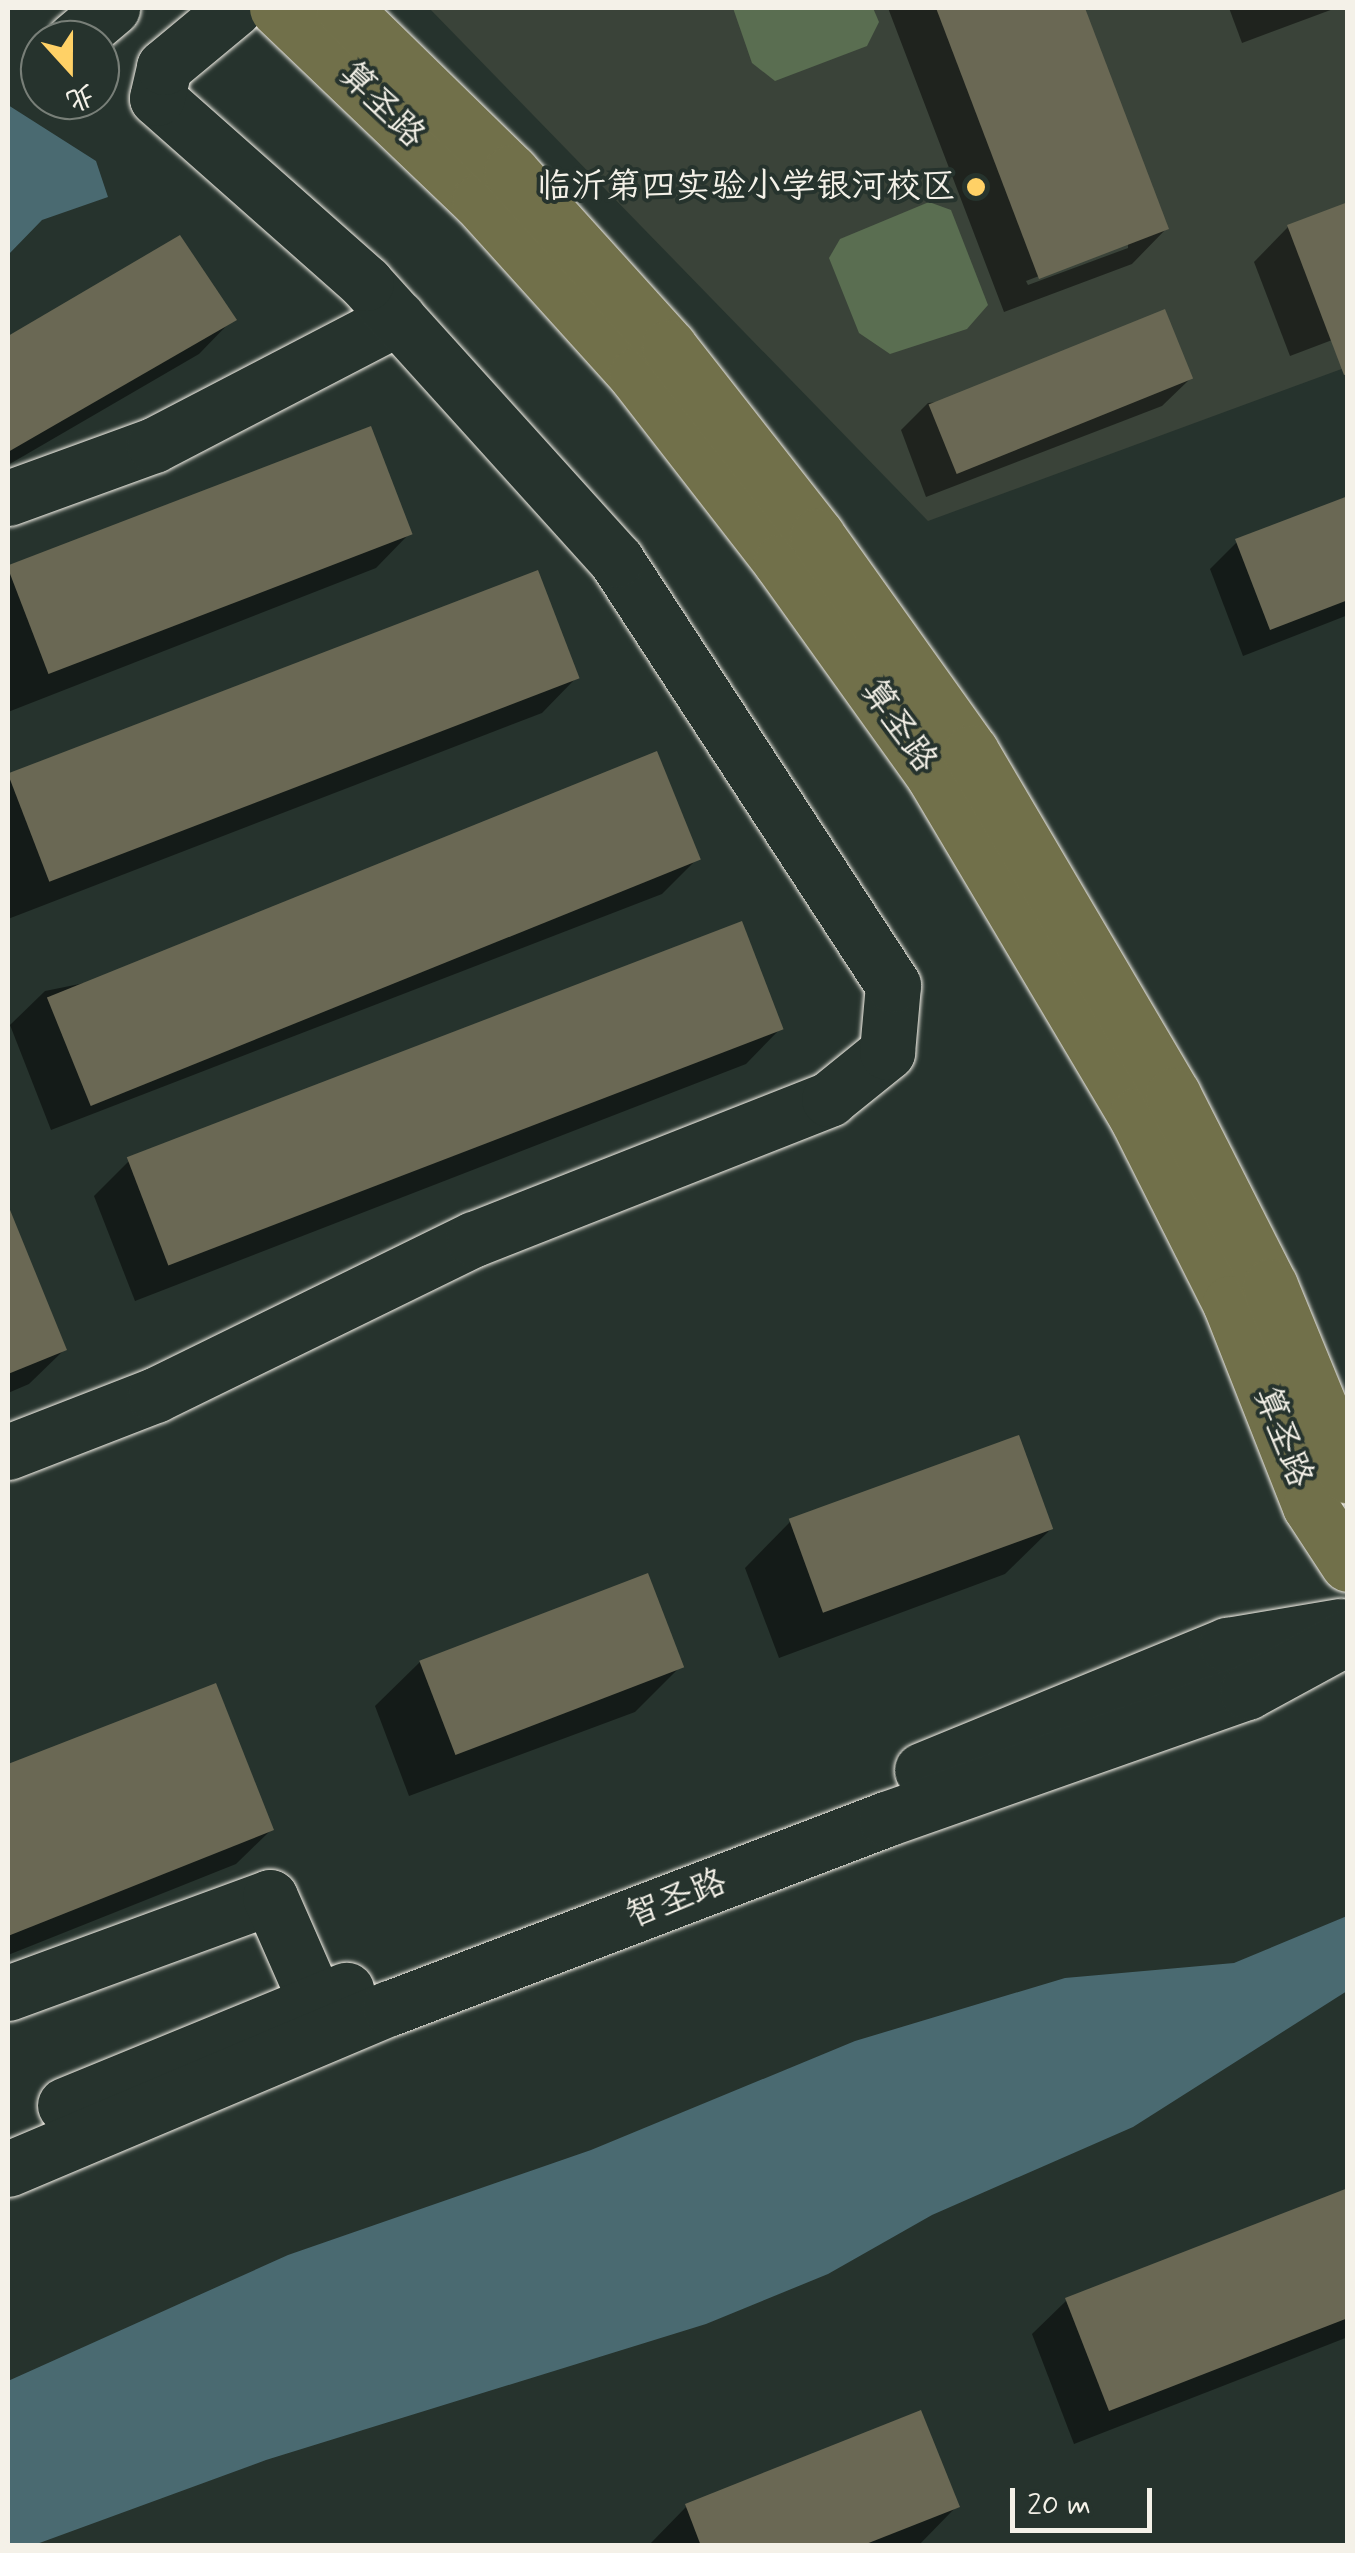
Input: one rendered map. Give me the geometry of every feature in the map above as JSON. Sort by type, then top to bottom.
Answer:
[{"type":"main road","name":"算圣路","points":[[277,8],[479,201],[636,375],[782,562],[934,776],[1136,1116],[1230,1304],[1310,1506],[1348,1564]]},
{"type":"main road","name":"算圣路","points":[[343,8],[511,172],[669,347],[817,536],[971,752],[1174,1094],[1270,1286],[1348,1476]]},
{"type":"street","points":[[8,1452],[155,1395],[474,1239],[829,1099],[887,1052],[893,985],[616,560],[398,318],[157,98],[164,67],[234,8]]},
{"type":"street","points":[[8,498],[154,445],[398,318]]},
{"type":"street","name":"智圣路","points":[[8,2130],[316,2002],[874,1789],[1227,1645],[1348,1624]]},
{"type":"street","name":"智圣路","points":[[8,2169],[390,2008],[886,1819],[1247,1692],[1348,1638]]},
{"type":"street","points":[[8,1994],[270,1897],[316,2002]]},
{"type":"shaded area","name":"临沂第四实验小学银河校区","points":[[429,8],[1347,8],[1347,367],[928,521]]},
{"type":"green space","points":[[733,8],[873,8],[879,22],[867,46],[775,81],[752,63]]},
{"type":"green space","points":[[929,202],[951,210],[988,305],[967,329],[890,354],[859,333],[829,258],[840,239]]},
{"type":"water","points":[[8,105],[20,113],[20,120],[32,120],[96,161],[108,197],[42,220],[8,255]]},
{"type":"water","points":[[1347,1916],[1347,1991],[1133,2127],[932,2215],[828,2274],[706,2324],[266,2460],[34,2545],[8,2545],[8,2381],[288,2255],[591,2150],[855,2041],[1065,1978],[1234,1963]]},
{"type":"building","points":[[936,8],[1085,8],[1169,229],[1039,279]]},
{"type":"building","points":[[1348,202],[1348,374],[1344,375],[1287,225]]},
{"type":"building","points":[[180,235],[237,320],[8,452],[8,336]]},
{"type":"building","points":[[1165,309],[1193,379],[957,474],[929,405]]},
{"type":"building","points":[[371,426],[413,534],[48,674],[8,565]]},
{"type":"building","points":[[1348,496],[1348,600],[1270,630],[1235,539]]},
{"type":"building","points":[[538,570],[580,678],[49,882],[8,773]]},
{"type":"building","points":[[657,751],[701,859],[91,1106],[47,997]]},
{"type":"building","points":[[742,921],[784,1029],[168,1265],[127,1157]]},
{"type":"building","points":[[8,1205],[67,1350],[8,1374]]},
{"type":"building","points":[[1019,1435],[1053,1529],[823,1613],[789,1519]]},
{"type":"building","points":[[648,1573],[684,1667],[455,1755],[419,1661]]},
{"type":"building","points":[[216,1683],[274,1830],[8,1936],[8,1764]]},
{"type":"building","points":[[1348,2188],[1348,2318],[1109,2411],[1065,2298]]},
{"type":"building","points":[[921,2410],[960,2507],[861,2546],[701,2546],[685,2504]]},
{"type":"place","name":"临沂第四实验小学银河校区","points":[[976,187]]}]
